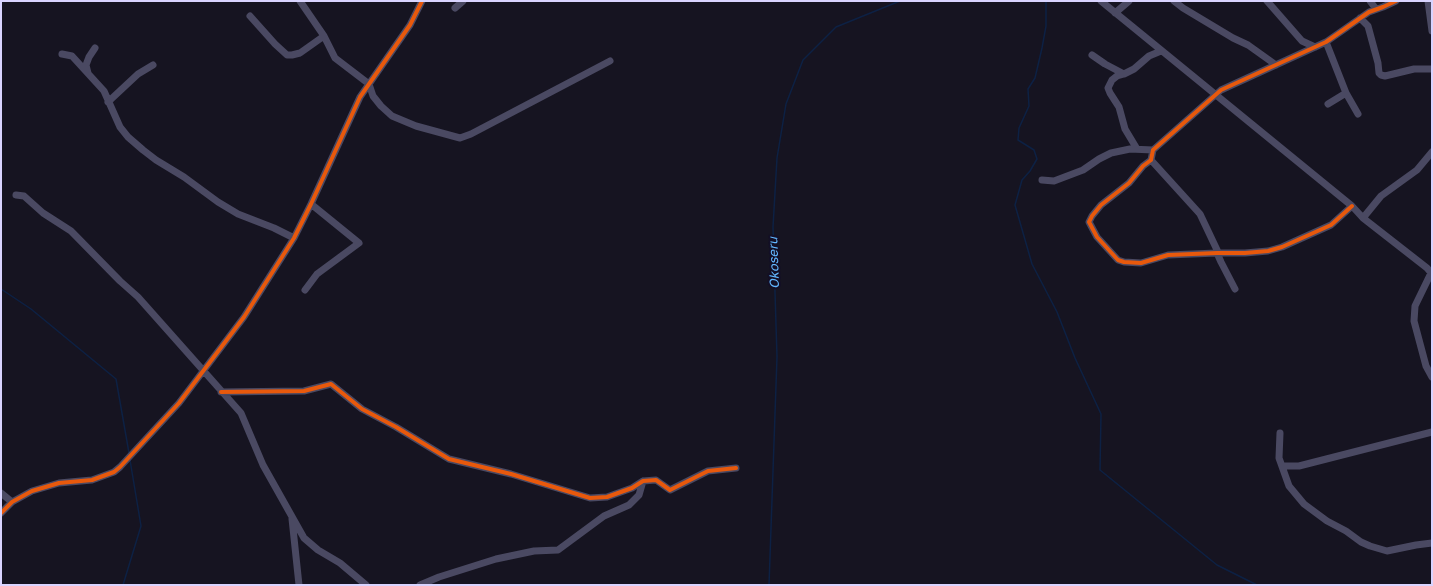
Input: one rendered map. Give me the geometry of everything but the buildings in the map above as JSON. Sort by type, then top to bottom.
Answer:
[{"type":"street","points":[[300,1],[324,36],[335,58],[369,84],[377,101],[392,116],[416,126],[460,138],[471,134],[610,61]]},
{"type":"street","points":[[1,513],[12,502],[45,486],[59,483],[92,480],[114,472],[179,403],[244,317],[294,238],[360,97],[410,25],[422,1]]},
{"type":"street","points":[[455,8],[463,1]]},
{"type":"street","points":[[1101,1],[1352,206],[1363,218],[1430,270],[1415,306],[1414,321],[1426,366],[1432,377]]},
{"type":"street","points":[[1115,13],[1129,1]]},
{"type":"street","points":[[1174,1],[1233,38],[1248,45],[1276,65]]},
{"type":"street","points":[[1267,1],[1302,41],[1315,47]]},
{"type":"street","points":[[1370,1],[1376,10]]},
{"type":"street","points":[[1352,206],[1331,225],[1282,247],[1257,253],[1168,255],[1141,263],[1124,262],[1118,260],[1096,237],[1089,222],[1101,205],[1129,183],[1142,166],[1151,160],[1153,150],[1221,90],[1326,42],[1369,12],[1396,1]]},
{"type":"street","points":[[1428,1],[1432,31]]},
{"type":"street","points":[[250,16],[287,55],[300,53],[324,36]]},
{"type":"street","points":[[1360,18],[1368,26],[1378,64],[1378,73],[1385,76],[1414,69],[1432,69]]},
{"type":"street","points":[[1326,42],[1346,93],[1358,114]]},
{"type":"street","points":[[88,75],[86,65],[95,48]]},
{"type":"street","points":[[1137,149],[1126,129],[1119,107],[1108,88],[1112,80],[1117,76],[1134,69],[1149,56],[1161,51]]},
{"type":"street","points":[[62,54],[72,56],[104,91],[120,127],[128,137],[156,160],[184,177],[218,202],[238,214],[274,228],[294,238]]},
{"type":"street","points":[[1092,55],[1104,64],[1124,74]]},
{"type":"street","points":[[108,102],[134,77],[153,65]]},
{"type":"street","points":[[1328,104],[1346,93]]},
{"type":"street","points":[[1042,180],[1054,181],[1083,170],[1111,153],[1137,149],[1153,150]]},
{"type":"street","points":[[1363,218],[1380,196],[1417,170],[1432,152]]},
{"type":"street","points":[[1151,160],[1200,214],[1235,289]]},
{"type":"street","points":[[16,195],[24,196],[43,213],[71,231],[120,281],[138,297],[241,413],[263,466],[304,538],[318,550],[340,563],[366,585]]},
{"type":"street","points":[[305,290],[317,274],[360,243],[311,204]]},
{"type":"street","points":[[221,392],[304,391],[331,384],[362,409],[396,426],[449,459],[511,474],[590,498],[607,497],[632,488],[643,481],[656,480],[670,490],[708,471],[736,468]]},
{"type":"street","points":[[1282,466],[1299,466],[1432,432]]},
{"type":"street","points":[[1280,433],[1279,458],[1289,486],[1304,504],[1327,521],[1346,531],[1361,542],[1387,550],[1432,543]]},
{"type":"street","points":[[420,585],[439,577],[496,559],[534,551],[558,550],[604,516],[630,505],[639,495],[643,481]]},
{"type":"street","points":[[1,493],[12,502]]},
{"type":"street","points":[[291,514],[299,585]]},
{"type":"waterway","name":"Okoseru","points":[[769,585],[777,357],[773,227],[777,158],[786,104],[803,60],[836,27],[900,1]]},
{"type":"waterway","points":[[1046,1],[1046,26],[1042,48],[1035,78],[1028,89],[1029,106],[1019,128],[1018,140],[1034,150],[1037,159],[1030,171],[1022,180],[1015,205],[1032,264],[1057,312],[1075,358],[1101,414],[1100,470],[1217,565],[1257,585]]},
{"type":"waterway","points":[[1,289],[31,309],[116,379],[129,453]]},
{"type":"waterway","points":[[123,585],[141,526],[130,460]]},
{"type":"cycle path","points":[[1,513],[12,502],[32,491],[59,483],[92,480],[114,472],[179,403],[244,317],[294,238],[360,97],[410,25],[422,1]]},
{"type":"cycle path","points":[[1352,206],[1331,225],[1282,247],[1268,251],[1168,255],[1141,263],[1124,262],[1118,260],[1097,237],[1089,222],[1101,205],[1129,183],[1143,166],[1151,160],[1153,150],[1221,90],[1326,42],[1369,12],[1396,1]]},
{"type":"cycle path","points":[[221,392],[304,391],[331,384],[362,409],[396,427],[449,459],[511,474],[590,498],[607,497],[632,488],[643,481],[656,480],[670,490],[708,471],[736,468]]}]
